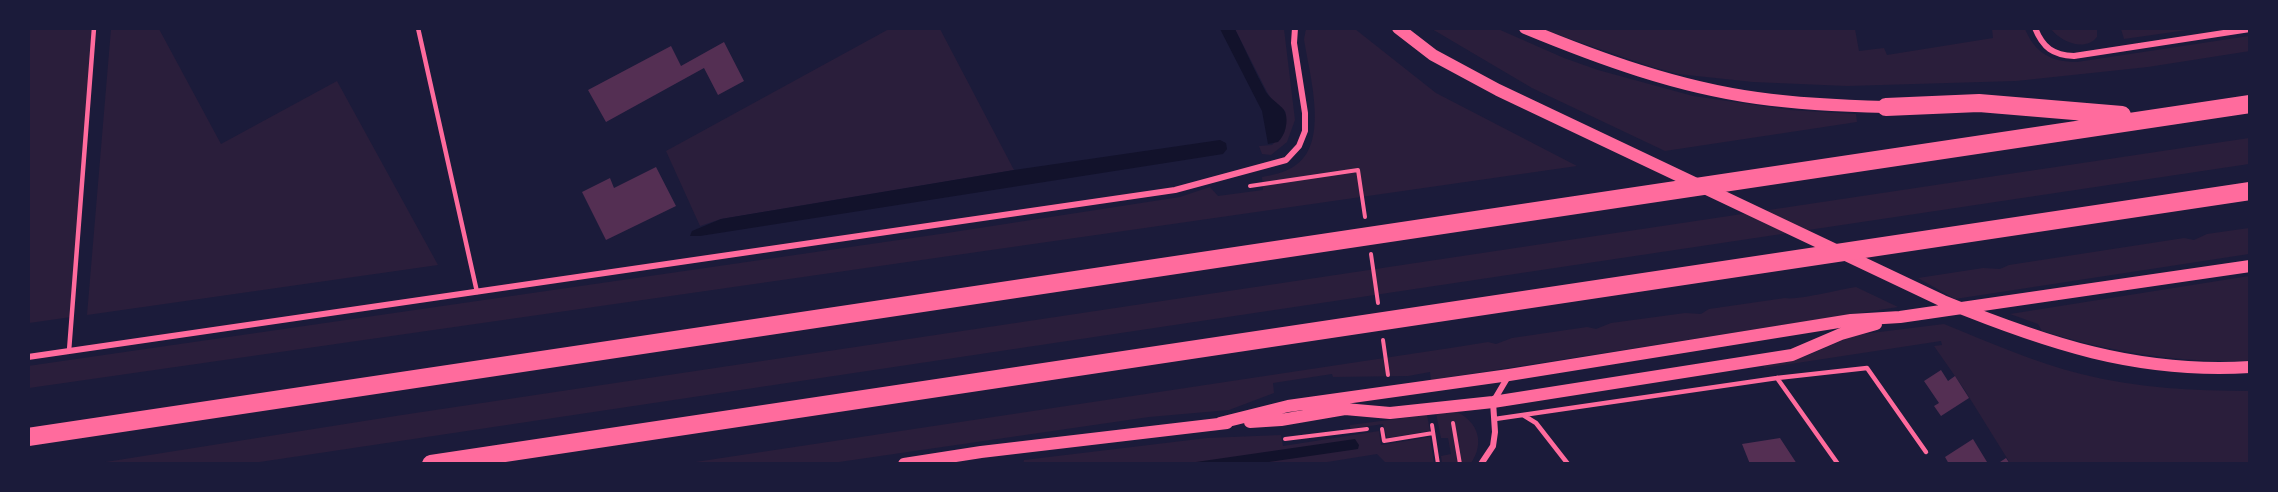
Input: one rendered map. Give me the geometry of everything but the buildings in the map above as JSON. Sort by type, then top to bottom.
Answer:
[{"type":"highway","points":[[1886,107],[1979,103],[2153,118]]},
{"type":"highway","points":[[28,437],[2250,104]]},
{"type":"highway","points":[[431,464],[2250,191]]},
{"type":"main road","points":[[1398,28],[1433,55],[1498,90],[1943,301],[2034,337],[2080,351],[2166,366],[2224,369],[2250,367]]},
{"type":"main road","points":[[1525,28],[1644,72],[1708,89],[1756,98],[1820,105],[1886,107]]},
{"type":"main road","points":[[1220,423],[1288,406],[1509,375],[1851,320],[1900,317],[2250,266]]},
{"type":"main road","points":[[904,464],[982,458],[1220,423],[1281,420],[1345,409],[1390,413],[1493,402],[1792,355],[1841,334],[1900,317]]},
{"type":"street","points":[[28,357],[1175,190],[1286,160],[1299,146],[1305,131],[1305,113],[1294,44],[1295,28]]},
{"type":"street","points":[[2035,28],[2043,46],[2051,52],[2074,56],[2250,29]]},
{"type":"street","points":[[1481,464],[1493,446],[1495,419],[1493,402],[1509,375]]},
{"type":"lane","points":[[69,351],[94,28]]},
{"type":"lane","points":[[418,28],[477,292]]},
{"type":"lane","points":[[1495,419],[1778,378],[1867,368],[1926,452]]},
{"type":"lane","points":[[1778,378],[1838,464]]},
{"type":"lane","points":[[1523,415],[1536,423],[1568,464]]},
{"type":"path","points":[[1261,185],[1358,170]]},
{"type":"path","points":[[1452,421],[1460,464]]},
{"type":"path","points":[[1430,425],[1441,423]]},
{"type":"path","points":[[1284,439],[1382,427],[1384,441],[1433,433]]},
{"type":"shaded area","points":[[2121,28],[2194,29],[2124,39]]},
{"type":"shaded area","points":[[28,29],[95,29],[71,317],[29,323]]},
{"type":"shaded area","points":[[111,29],[159,29],[221,144],[337,81],[438,265],[87,315]]},
{"type":"shaded area","points":[[889,29],[940,29],[1014,170],[721,219],[700,226],[666,151]]},
{"type":"shaded area","points":[[1220,29],[1235,29],[1266,92],[1285,112],[1286,128],[1278,142],[1268,144],[1262,111]]},
{"type":"shaded area","points":[[1235,29],[1284,29],[1295,120],[1287,142],[1271,155],[1262,154],[1259,146],[1272,145],[1284,133],[1285,111],[1274,103],[1267,92]]},
{"type":"shaded area","points":[[1306,29],[1355,29],[1436,93],[1577,166],[29,388],[28,366],[947,233],[1180,197],[1210,187],[1218,196],[1263,190],[1262,177],[1293,167],[1305,157],[1311,143],[1315,108],[1304,39]]},
{"type":"shaded area","points":[[1432,29],[1498,29],[1598,70],[1693,96],[1790,110],[1856,114],[1857,122],[1665,151],[1532,88]]},
{"type":"shaded area","points":[[1541,29],[1855,29],[1859,51],[1884,48],[1887,55],[1993,38],[1992,29],[2025,29],[2039,50],[2052,58],[2068,62],[2249,36],[2250,51],[2148,67],[2016,81],[1847,86],[1753,82],[1678,74]]},
{"type":"shaded area","points":[[2051,29],[2097,29],[2097,37],[2086,44],[2073,44],[2055,34]]},
{"type":"shaded area","points":[[2249,138],[2249,164],[253,463],[93,464],[402,415]]},
{"type":"shaded area","points":[[1220,140],[1226,143],[1227,149],[1223,154],[690,236],[692,231],[721,219],[1014,170]]},
{"type":"shaded area","points":[[2249,228],[2249,254],[1955,299],[1918,278],[1983,268],[2000,269],[2009,265],[2184,238],[2194,240],[2207,234]]},
{"type":"shaded area","points":[[2249,276],[2249,361],[2171,358],[2093,345],[2042,331],[2038,324],[2010,314]]},
{"type":"shaded area","points":[[1856,287],[1898,307],[1431,380],[1430,372],[1408,376],[1333,377],[1332,374],[1273,383],[1274,393],[1229,410],[1149,417],[832,463],[682,464],[1488,342],[1496,344],[1512,338],[1587,327],[1596,329],[1611,323],[1685,313],[1701,314],[1709,309],[1798,298]]},
{"type":"shaded area","points":[[1944,324],[2029,358],[2102,379],[2165,388],[2249,391],[2249,463],[2010,463],[1934,346],[1942,345],[1941,341],[1764,368],[1764,366],[1806,356],[1855,335]]},
{"type":"shaded area","points":[[1457,412],[1470,421],[1474,427],[1478,448],[1471,463],[1442,463],[1441,456],[1451,454],[1448,438],[1441,438],[1436,413]]},
{"type":"shaded area","points":[[1427,415],[1430,431],[1387,438],[1383,424],[1350,429],[1350,425]]},
{"type":"shaded area","points":[[1379,431],[1381,445],[1430,437],[1434,463],[1386,463],[1377,454],[1315,464],[1023,464],[1024,460],[1207,438],[1281,435],[1283,446]]},
{"type":"shaded area","points":[[1355,439],[1359,445],[1358,449],[1262,463],[1189,463]]}]
